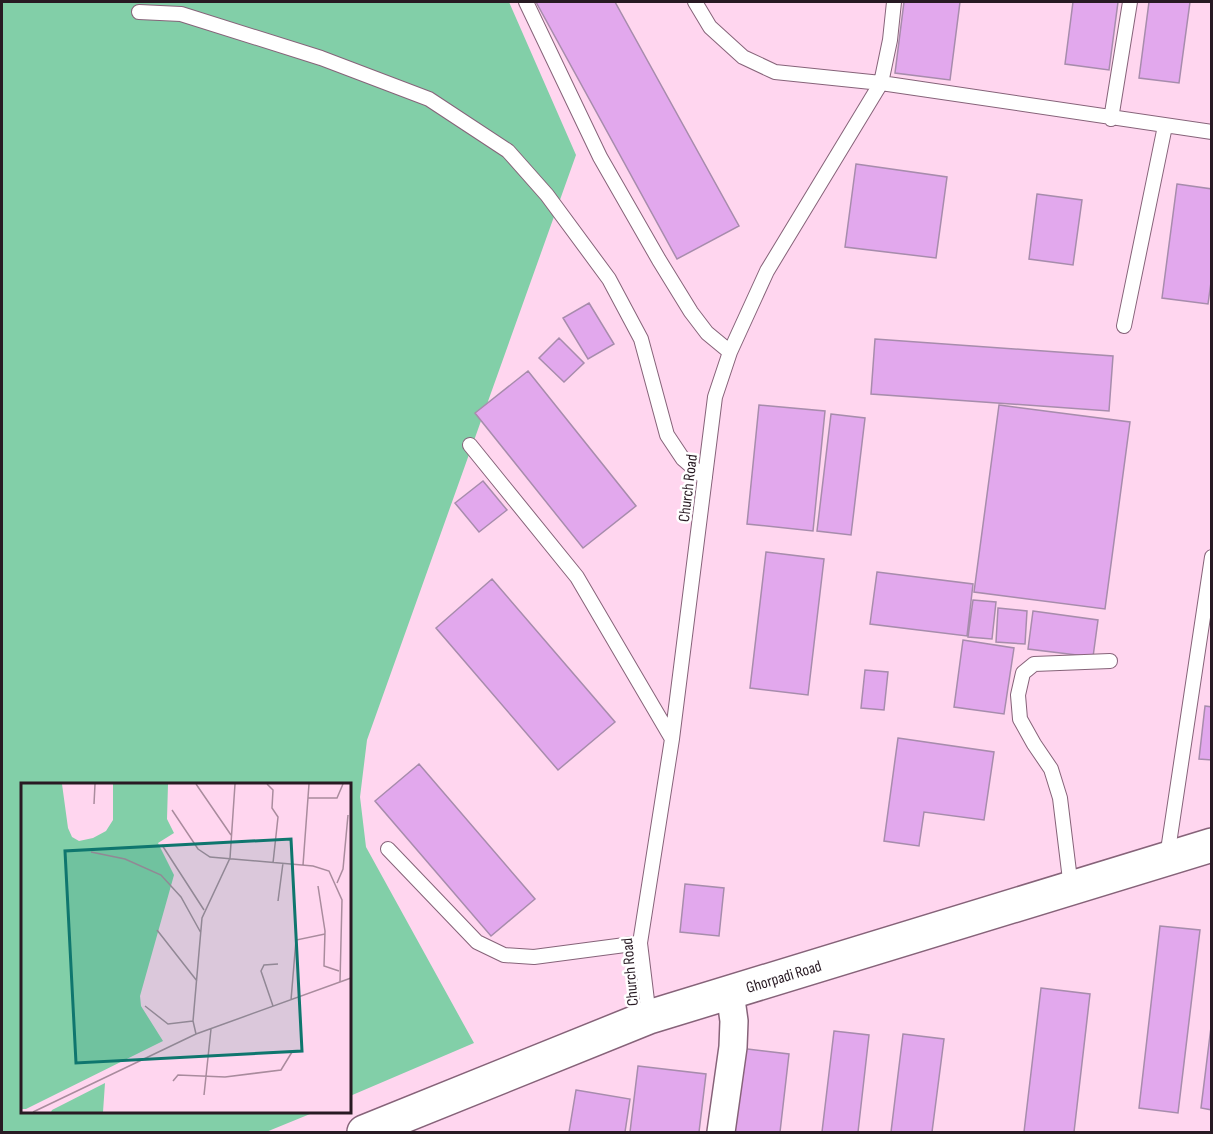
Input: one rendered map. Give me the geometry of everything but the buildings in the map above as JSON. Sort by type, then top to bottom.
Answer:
[{"type":"main road","name":"Ghorpadi Road","points":[[364,1132],[649,1017],[1212,845]]},
{"type":"street","points":[[722,1132],[733,1047],[734,1021],[729,992]]},
{"type":"lane","points":[[526,2],[600,157],[659,260],[691,312],[707,333],[730,352]]},
{"type":"lane","points":[[695,2],[711,27],[743,57],[775,72],[881,83],[1111,119],[1212,132]]},
{"type":"lane","name":"Church Road","points":[[649,1017],[640,943],[672,739],[716,397],[730,352],[767,271],[881,83],[890,40],[894,2]]},
{"type":"lane","points":[[1111,119],[1130,2]]},
{"type":"lane","points":[[139,12],[181,14],[321,58],[429,99],[508,151],[547,195],[609,279],[641,339],[667,435],[683,459],[705,478]]},
{"type":"lane","points":[[1124,326],[1166,126]]},
{"type":"lane","points":[[470,445],[577,577],[672,739]]},
{"type":"lane","points":[[1167,859],[1212,557]]},
{"type":"lane","points":[[1071,888],[1060,798],[1051,769],[1020,719],[1018,695],[1023,673],[1034,664],[1110,661]]},
{"type":"lane","points":[[388,849],[477,942],[504,955],[534,957],[640,943]]},
{"type":"green space","points":[[2,2],[509,2],[576,155],[367,740],[360,797],[366,847],[474,1043],[351,1096],[351,783],[21,783],[21,1113],[313,1113],[266,1132],[2,1132]]}]
